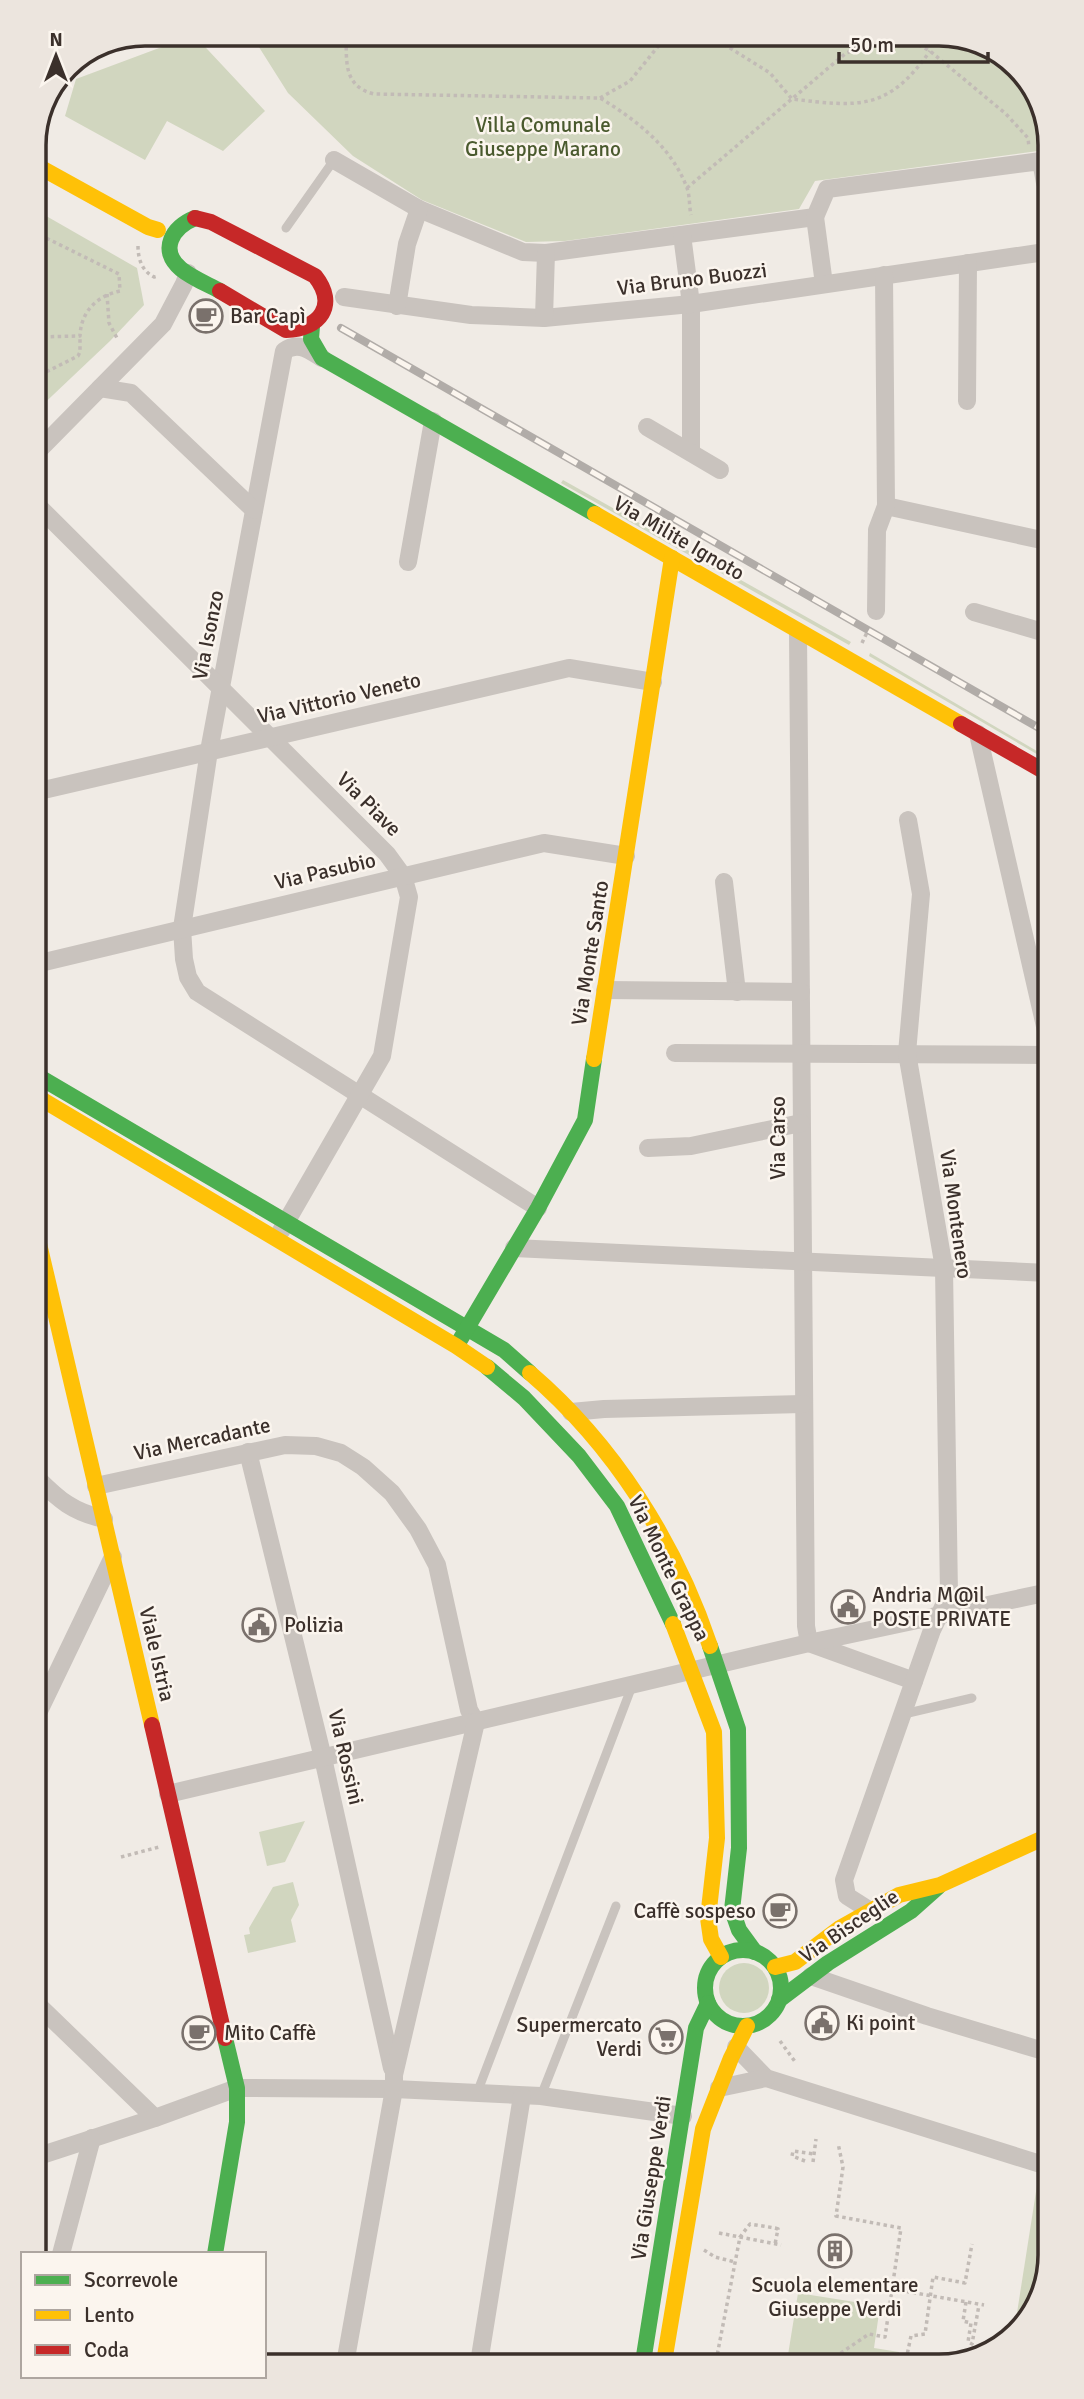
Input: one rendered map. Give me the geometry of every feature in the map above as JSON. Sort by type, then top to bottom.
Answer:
[{"type":"main road","points":[[46,171],[148,228],[167,234]]},
{"type":"main road","points":[[204,219],[315,276],[332,296],[312,326],[296,331],[281,328],[175,263],[170,256],[167,234],[186,220],[204,219]]},
{"type":"main road","points":[[312,326],[310,339],[322,358]]},
{"type":"main road","name":"Via Milite Ignoto","points":[[322,358],[1038,768]]},
{"type":"main road","name":"Via Monte Santo","points":[[468,1327],[538,1208],[584,1120],[672,558]]},
{"type":"main road","name":"Via Monte Grappa","points":[[46,1081],[504,1349],[571,1412],[634,1488],[663,1537],[695,1602],[718,1665]]},
{"type":"main road","name":"Via Monte Grappa","points":[[46,1101],[456,1346],[492,1371],[550,1423],[617,1506],[643,1557],[692,1672]]},
{"type":"main road","points":[[46,1107],[63,1111]]},
{"type":"main road","name":"Viale Istria","points":[[45,1270],[237,2088],[237,2122],[215,2252]]},
{"type":"main road","points":[[456,1346],[468,1327]]},
{"type":"main road","points":[[718,1665],[738,1729],[739,1848],[732,1910],[739,1930],[755,1952]]},
{"type":"main road","points":[[692,1672],[713,1732],[717,1838],[708,1918],[711,1939],[721,1957],[744,1950],[767,1958],[780,1978],[779,2000]]},
{"type":"main road","name":"Via Bisceglie","points":[[775,1967],[795,1962],[840,1927],[899,1895],[940,1885],[1038,1840]]},
{"type":"main road","name":"Via Bisceglie","points":[[779,2000],[911,1911],[940,1885]]},
{"type":"main road","name":"Via Giuseppe Verdi","points":[[644,2354],[696,2028],[708,2003],[706,1977],[721,1957]]},
{"type":"main road","name":"Via Giuseppe Verdi","points":[[665,2354],[703,2129],[747,2026],[767,2018],[779,2000]]},
{"type":"main road","points":[[708,2003],[723,2021],[735,2026],[747,2026]]},
{"type":"street","points":[[334,160],[419,209],[523,252],[546,253],[815,217]]},
{"type":"street","points":[[824,284],[815,217],[827,189],[1038,162]]},
{"type":"street","points":[[397,306],[407,244],[419,209]]},
{"type":"street","points":[[688,234],[691,452]]},
{"type":"street","points":[[544,318],[546,253]]},
{"type":"street","name":"Via Bruno Buozzi","points":[[332,296],[471,315],[544,318],[691,304],[1038,253]]},
{"type":"street","points":[[967,401],[968,263]]},
{"type":"street","points":[[46,443],[163,324],[188,272]]},
{"type":"street","points":[[876,611],[877,530],[886,506],[884,275]]},
{"type":"street","name":"Via Isonzo","points":[[281,328],[284,351],[209,751],[182,928],[188,977],[197,992],[538,1208]]},
{"type":"street","points":[[284,351],[291,346],[302,346],[322,358]]},
{"type":"street","points":[[100,388],[131,393],[254,510]]},
{"type":"street","points":[[408,562],[433,421]]},
{"type":"street","points":[[647,427],[720,470]]},
{"type":"street","points":[[886,506],[1038,539]]},
{"type":"street","name":"Via Piave","points":[[46,514],[387,854],[403,876]]},
{"type":"street","points":[[974,612],[1038,631]]},
{"type":"street","name":"Via Carso","points":[[798,632],[803,1404],[806,1626],[809,1643]]},
{"type":"street","name":"Via Vittorio Veneto","points":[[46,789],[569,668],[653,682]]},
{"type":"street","points":[[978,734],[1038,996]]},
{"type":"street","name":"Via Montenero","points":[[869,1910],[847,1896],[844,1880],[914,1681],[948,1595],[944,1268],[907,1054],[921,894],[908,820]]},
{"type":"street","name":"Via Pasubio","points":[[46,962],[544,843],[626,856]]},
{"type":"street","points":[[277,1238],[382,1056],[409,897],[403,876]]},
{"type":"street","points":[[724,883],[737,992]]},
{"type":"street","points":[[605,990],[801,992]]},
{"type":"street","points":[[675,1053],[1038,1055]]},
{"type":"street","points":[[648,1148],[691,1146],[801,1123]]},
{"type":"street","points":[[514,1248],[1038,1273]]},
{"type":"street","points":[[571,1412],[803,1404]]},
{"type":"street","name":"Via Mercadante","points":[[96,1486],[285,1445],[316,1446],[341,1453],[363,1467],[392,1493],[418,1529],[437,1565],[469,1710],[476,1722]]},
{"type":"street","name":"Via Rossini","points":[[248,1452],[323,1758],[394,2082]]},
{"type":"street","points":[[45,1486],[79,1513],[104,1520]]},
{"type":"street","points":[[45,1697],[113,1557]]},
{"type":"street","points":[[718,1665],[1038,1594]]},
{"type":"street","points":[[809,1643],[914,1681]]},
{"type":"street","name":"Via Monte Grappa","points":[[692,1672],[718,1665]]},
{"type":"street","points":[[168,1794],[692,1672]]},
{"type":"street","points":[[347,2353],[394,2082],[476,1722]]},
{"type":"street","points":[[811,1976],[927,2016],[1038,2044]]},
{"type":"street","points":[[45,2013],[155,2118]]},
{"type":"street","points":[[736,2047],[765,2078]]},
{"type":"street","points":[[719,2088],[765,2078],[1038,2163]]},
{"type":"street","points":[[45,2154],[237,2088],[394,2082],[477,2094],[541,2096],[683,2116]]},
{"type":"street","points":[[481,2353],[522,2096]]},
{"type":"street","points":[[62,2252],[92,2138]]},
{"type":"lane","points":[[286,228],[334,160]]},
{"type":"lane","points":[[477,2094],[632,1686]]},
{"type":"lane","points":[[904,1714],[972,1698]]},
{"type":"lane","points":[[541,2096],[616,1906]]},
{"type":"path","points":[[347,46],[348,70],[356,87],[374,94],[600,98],[625,113],[656,141],[687,188],[688,234]]},
{"type":"path","points":[[600,98],[630,81],[658,46]]},
{"type":"path","points":[[727,46],[771,73],[792,99],[844,105],[878,100],[914,74],[930,51]]},
{"type":"path","points":[[687,188],[846,53],[865,46]]},
{"type":"path","points":[[920,46],[930,51],[1006,114],[1028,138],[1032,163]]},
{"type":"path","points":[[46,238],[119,274],[120,291],[107,294],[92,304],[84,315],[78,356],[46,372]]},
{"type":"path","points":[[107,294],[109,323],[118,340]]},
{"type":"path","points":[[46,337],[79,336]]},
{"type":"path","points":[[121,1857],[165,1846]]},
{"type":"path","points":[[780,2041],[796,2063]]},
{"type":"path","points":[[813,2162],[816,2139]]},
{"type":"path","points":[[838,2143],[843,2167],[836,2216],[901,2228],[885,2337],[869,2334],[840,2354]]},
{"type":"path","points":[[805,2161],[792,2156],[793,2151],[814,2154]]},
{"type":"path","points":[[717,2354],[740,2237],[750,2224],[778,2228],[775,2244]]},
{"type":"path","points":[[719,2234],[781,2245]]},
{"type":"path","points":[[907,2354],[911,2336],[925,2334],[933,2277],[965,2283],[972,2244]]},
{"type":"path","points":[[700,2248],[715,2257],[736,2262]]},
{"type":"path","points":[[892,2289],[930,2296],[966,2302],[982,2305],[972,2344],[968,2343],[971,2323],[963,2321],[966,2302]]},
{"type":"green space","points":[[164,46],[204,46],[265,111],[223,151],[167,121],[145,160],[65,116],[72,91],[91,91],[91,73]]},
{"type":"green space","name":"Villa Comunale Giuseppe Marano","points":[[258,46],[946,46],[977,53],[1000,66],[1014,79],[1033,113],[1038,132],[1038,151],[815,181],[799,209],[565,241],[526,242],[422,200],[353,156],[288,93]]},
{"type":"green space","points":[[46,216],[137,268],[144,305],[46,402]]},
{"type":"green space","points":[[563,480],[851,642],[849,645],[561,483]]},
{"type":"green space","points":[[870,653],[1038,752],[1038,755],[869,656]]},
{"type":"green space","points":[[305,1821],[285,1862],[267,1866],[259,1832]]},
{"type":"green space","points":[[293,1882],[299,1905],[291,1920],[296,1942],[248,1953],[244,1935],[250,1934],[249,1928],[273,1887]]},
{"type":"green space","points":[[744,1963],[762,1970],[769,1988],[762,2006],[744,2013],[726,2006],[719,1988],[726,1970]]},
{"type":"green space","points":[[1038,2179],[1037,2274],[1025,2304],[1016,2317]]},
{"type":"green space","points":[[798,2293],[880,2306],[874,2348],[899,2352],[899,2354],[788,2354]]},
{"type":"railway","points":[[341,328],[1038,727]]},
{"type":"traffic: fast","points":[[195,218],[175,233],[171,240],[170,254],[185,272],[220,291]]},
{"type":"traffic: fast","points":[[312,326],[311,339],[322,358],[595,514]]},
{"type":"traffic: fast","points":[[460,1340],[538,1208],[585,1120],[594,1059]]},
{"type":"traffic: fast","points":[[46,1081],[504,1350],[530,1373]]},
{"type":"traffic: fast","points":[[487,1367],[524,1398],[579,1456],[617,1506],[673,1624]]},
{"type":"traffic: fast","points":[[710,1646],[738,1729],[739,1848],[732,1910],[739,1930],[755,1952]]},
{"type":"traffic: fast","points":[[779,2000],[828,1963],[911,1911],[938,1887]]},
{"type":"traffic: fast","points":[[743,1950],[758,1953],[770,1961],[778,1973],[781,1988],[778,2003],[770,2015],[758,2023],[743,2026],[728,2023],[716,2015],[708,2003],[705,1988],[708,1973],[716,1961],[728,1953],[743,1950]]},
{"type":"traffic: fast","points":[[644,2354],[696,2028],[708,2003]]},
{"type":"traffic: fast","points":[[215,2252],[237,2122],[237,2088],[225,2038]]},
{"type":"traffic: slow","points":[[46,171],[158,230]]},
{"type":"traffic: slow","points":[[595,514],[961,724]]},
{"type":"traffic: slow","points":[[594,1059],[672,558]]},
{"type":"traffic: slow","points":[[46,1102],[487,1367]]},
{"type":"traffic: slow","points":[[45,1271],[152,1725]]},
{"type":"traffic: slow","points":[[530,1373],[589,1431],[638,1498],[679,1570],[710,1646]]},
{"type":"traffic: slow","points":[[673,1624],[714,1732],[717,1838],[708,1918],[711,1939],[721,1957]]},
{"type":"traffic: slow","points":[[775,1967],[795,1962],[840,1928],[899,1895],[940,1885],[1038,1840]]},
{"type":"traffic: slow","points":[[665,2354],[703,2129],[731,2058],[747,2026]]},
{"type":"traffic: jam","points":[[195,218],[211,222],[315,276],[322,287],[325,306],[322,314],[308,325],[286,330],[220,291]]},
{"type":"traffic: jam","points":[[961,724],[1038,768]]},
{"type":"traffic: jam","points":[[152,1725],[225,2038]]},
{"type":"place","name":"Bar Capì","points":[[206,316]]},
{"type":"place","name":"Andria M@il POSTE PRIVATE","points":[[848,1607]]},
{"type":"place","name":"Polizia","points":[[259,1625]]},
{"type":"place","name":"Caffè sospeso","points":[[780,1911]]},
{"type":"place","name":"Ki point","points":[[822,2023]]},
{"type":"place","name":"Mito Caffè","points":[[199,2033]]},
{"type":"place","name":"Supermercato Verdi","points":[[666,2037]]},
{"type":"place","name":"Scuola elementare Giuseppe Verdi","points":[[835,2251]]}]
